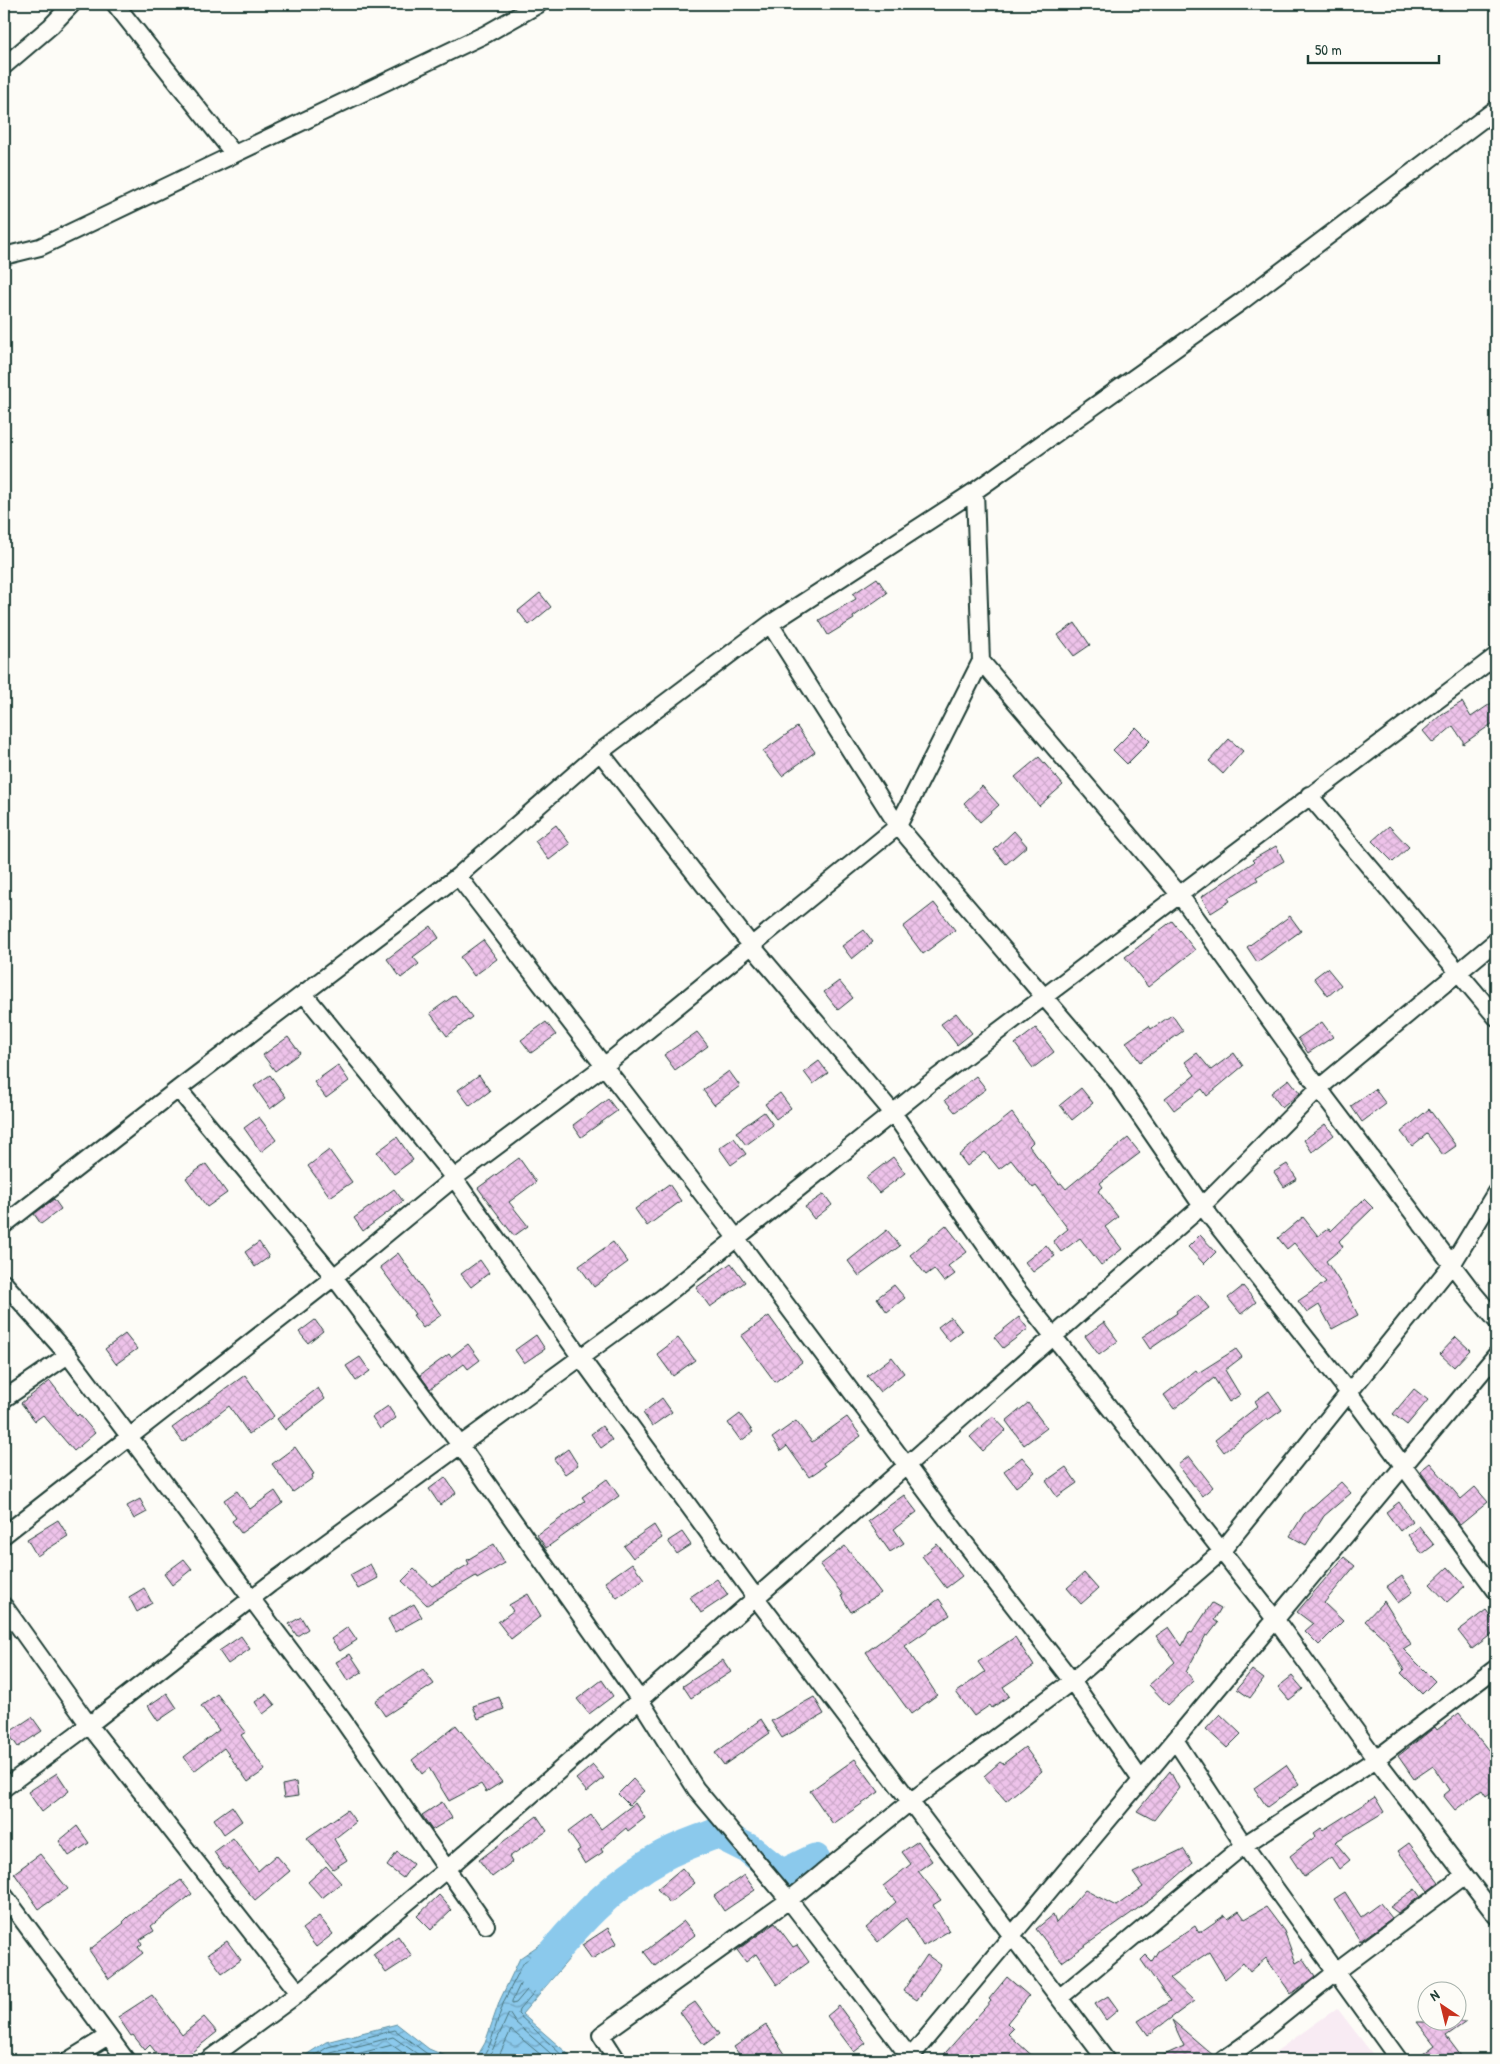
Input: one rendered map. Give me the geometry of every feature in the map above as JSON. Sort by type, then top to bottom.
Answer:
[{"type":"street","points":[[4,66],[51,26],[72,4]]},
{"type":"street","points":[[115,4],[234,154]]},
{"type":"street","points":[[4,256],[40,247],[486,34],[539,4]]},
{"type":"street","points":[[4,1225],[178,1089],[458,876],[600,752],[770,624],[975,491],[1242,301],[1496,109]]},
{"type":"street","points":[[4,1535],[334,1277],[454,1178],[604,1066],[898,826],[981,661],[975,491]]},
{"type":"street","points":[[770,624],[898,826],[1043,998],[1116,1081],[1202,1206],[1350,1394],[1496,1591]]},
{"type":"street","points":[[4,1788],[89,1725],[250,1599],[662,1298],[893,1113],[1309,795],[1496,656]]},
{"type":"street","points":[[981,661],[1179,894],[1319,1088],[1453,1263],[1475,1295],[1496,1320]]},
{"type":"street","points":[[600,752],[751,945],[893,1113],[1014,1286],[1275,1619],[1376,1759],[1496,1916]]},
{"type":"street","points":[[1309,795],[1496,1017]]},
{"type":"street","points":[[458,876],[737,1238],[964,1542],[1072,1681],[1141,1780]]},
{"type":"street","points":[[208,2060],[299,1993],[447,1869],[1202,1206],[1319,1088],[1496,941]]},
{"type":"street","points":[[304,994],[454,1178],[580,1358],[756,1598],[1106,2060]]},
{"type":"street","points":[[178,1089],[334,1277],[460,1445],[640,1700],[696,1789],[789,1900],[910,2059],[1011,1935],[1496,1355]]},
{"type":"street","points":[[617,2060],[601,2035],[789,1900],[910,1802],[1072,1681],[1221,1552],[1350,1394],[1453,1263],[1496,1192]]},
{"type":"street","points":[[4,1283],[68,1355],[342,1719],[486,1925]]},
{"type":"street","points":[[4,1399],[68,1355]]},
{"type":"street","points":[[4,1606],[89,1725],[299,1993]]},
{"type":"street","points":[[1059,1998],[1244,1845],[1376,1759],[1496,1668]]},
{"type":"street","points":[[1175,1740],[1244,1845],[1399,2060]]},
{"type":"street","points":[[1223,2060],[1464,1876]]},
{"type":"street","points":[[4,1895],[126,2060]]},
{"type":"street","points":[[69,2060],[108,2036]]},
{"type":"shaded area","points":[[1337,2008],[1377,2060],[1264,2060]]},
{"type":"water","points":[[555,1934],[569,1959],[522,2014],[575,2060],[475,2060],[485,2043],[500,2000],[520,1958]]},
{"type":"water","points":[[397,2024],[429,2049],[455,2060],[298,2060],[326,2042]]},
{"type":"building","points":[[877,578],[887,593],[853,617],[854,619],[828,635],[819,620],[856,599],[853,594]]},
{"type":"building","points":[[540,593],[551,607],[529,625],[518,611]]},
{"type":"building","points":[[1075,623],[1090,645],[1074,656],[1058,635]]},
{"type":"building","points":[[1496,700],[1496,721],[1463,744],[1453,726],[1433,743],[1423,731],[1442,714],[1462,702],[1471,717]]},
{"type":"building","points":[[797,727],[815,752],[782,776],[763,751]]},
{"type":"building","points":[[1136,727],[1150,741],[1127,764],[1113,750]]},
{"type":"building","points":[[1229,739],[1243,751],[1223,774],[1209,761]]},
{"type":"building","points":[[1039,757],[1063,785],[1039,806],[1015,777]]},
{"type":"building","points":[[982,786],[999,805],[980,822],[964,803]]},
{"type":"building","points":[[556,825],[570,844],[549,860],[535,841]]},
{"type":"building","points":[[1389,826],[1409,847],[1393,862],[1372,841]]},
{"type":"building","points":[[1014,831],[1027,846],[1006,864],[994,850]]},
{"type":"building","points":[[1276,846],[1284,861],[1256,877],[1258,880],[1228,898],[1230,901],[1211,913],[1201,897],[1254,862],[1252,860]]},
{"type":"building","points":[[934,903],[955,930],[923,954],[903,927]]},
{"type":"building","points":[[1290,916],[1301,931],[1257,962],[1247,947]]},
{"type":"building","points":[[1172,921],[1195,950],[1148,987],[1125,957]]},
{"type":"building","points":[[431,926],[439,938],[413,957],[419,964],[401,978],[387,959]]},
{"type":"building","points":[[864,930],[873,942],[852,959],[842,946]]},
{"type":"building","points":[[483,940],[497,959],[474,976],[460,957]]},
{"type":"building","points":[[1327,968],[1341,985],[1328,996],[1314,978]]},
{"type":"building","points":[[839,981],[853,998],[838,1010],[824,992]]},
{"type":"building","points":[[455,995],[472,1017],[447,1036],[430,1013]]},
{"type":"building","points":[[956,1013],[972,1033],[957,1045],[941,1024]]},
{"type":"building","points":[[1172,1015],[1183,1031],[1140,1062],[1126,1042],[1149,1026],[1151,1029]]},
{"type":"building","points":[[546,1022],[556,1035],[531,1053],[521,1040]]},
{"type":"building","points":[[1322,1022],[1333,1037],[1308,1053],[1298,1038]]},
{"type":"building","points":[[1036,1028],[1054,1052],[1033,1068],[1015,1044]]},
{"type":"building","points":[[697,1032],[708,1046],[675,1070],[664,1055]]},
{"type":"building","points":[[288,1037],[300,1053],[275,1071],[263,1055]]},
{"type":"building","points":[[1197,1053],[1211,1070],[1234,1053],[1243,1066],[1207,1096],[1202,1089],[1174,1110],[1165,1098],[1195,1075],[1185,1062]]},
{"type":"building","points":[[819,1061],[828,1073],[813,1084],[804,1072]]},
{"type":"building","points":[[338,1065],[349,1081],[326,1098],[314,1082]]},
{"type":"building","points":[[729,1071],[740,1086],[714,1105],[703,1090]]},
{"type":"building","points":[[270,1075],[286,1097],[270,1109],[254,1086]]},
{"type":"building","points":[[479,1075],[490,1091],[470,1106],[458,1090]]},
{"type":"building","points":[[976,1076],[986,1089],[955,1112],[945,1100]]},
{"type":"building","points":[[1289,1079],[1300,1093],[1282,1108],[1271,1093]]},
{"type":"building","points":[[1081,1088],[1093,1103],[1072,1120],[1060,1105]]},
{"type":"building","points":[[1375,1089],[1386,1104],[1362,1122],[1351,1106]]},
{"type":"building","points":[[780,1093],[791,1108],[776,1119],[765,1104]]},
{"type":"building","points":[[608,1099],[617,1111],[581,1137],[573,1125]]},
{"type":"building","points":[[1429,1109],[1456,1146],[1443,1155],[1427,1134],[1412,1146],[1401,1132]]},
{"type":"building","points":[[764,1112],[773,1125],[746,1145],[736,1132]]},
{"type":"building","points":[[1012,1113],[1033,1142],[1029,1146],[1059,1184],[1061,1183],[1066,1189],[1128,1138],[1140,1153],[1100,1183],[1103,1187],[1098,1191],[1118,1217],[1105,1227],[1122,1249],[1101,1265],[1080,1238],[1061,1252],[1053,1241],[1068,1229],[1036,1186],[1033,1188],[1011,1160],[999,1169],[985,1152],[967,1166],[959,1155]]},
{"type":"building","points":[[259,1117],[276,1140],[261,1152],[244,1128]]},
{"type":"building","points":[[1325,1124],[1334,1135],[1312,1152],[1304,1140]]},
{"type":"building","points":[[397,1137],[413,1160],[394,1174],[377,1152]]},
{"type":"building","points":[[734,1138],[746,1154],[731,1165],[719,1148]]},
{"type":"building","points":[[329,1150],[352,1182],[330,1197],[308,1166]]},
{"type":"building","points":[[893,1157],[905,1173],[879,1193],[866,1178]]},
{"type":"building","points":[[519,1158],[536,1182],[509,1202],[528,1226],[514,1236],[478,1188]]},
{"type":"building","points":[[206,1164],[227,1193],[207,1207],[186,1178]]},
{"type":"building","points":[[1287,1164],[1297,1179],[1284,1187],[1274,1172]]},
{"type":"building","points":[[669,1184],[681,1201],[647,1226],[635,1209]]},
{"type":"building","points":[[394,1189],[403,1201],[363,1231],[354,1218]]},
{"type":"building","points":[[824,1194],[832,1205],[814,1219],[805,1207]]},
{"type":"building","points":[[54,1199],[61,1209],[41,1224],[34,1214]]},
{"type":"building","points":[[1364,1199],[1373,1208],[1339,1241],[1343,1247],[1326,1261],[1345,1290],[1358,1315],[1332,1329],[1319,1305],[1307,1313],[1298,1301],[1326,1282],[1294,1243],[1287,1249],[1278,1238],[1303,1217],[1318,1236],[1329,1228],[1331,1231]]},
{"type":"building","points":[[946,1225],[967,1252],[948,1266],[955,1274],[944,1282],[934,1269],[926,1275],[910,1255]]},
{"type":"building","points":[[887,1230],[900,1246],[859,1276],[848,1261]]},
{"type":"building","points":[[1200,1235],[1216,1252],[1204,1264],[1188,1247]]},
{"type":"building","points":[[259,1242],[269,1257],[255,1267],[245,1252]]},
{"type":"building","points":[[613,1242],[628,1262],[594,1287],[579,1266]]},
{"type":"building","points":[[1046,1245],[1055,1256],[1033,1272],[1025,1262]]},
{"type":"building","points":[[398,1253],[441,1315],[423,1328],[413,1315],[415,1314],[380,1267]]},
{"type":"building","points":[[480,1260],[489,1273],[471,1287],[461,1274]]},
{"type":"building","points":[[731,1263],[745,1282],[710,1307],[696,1288]]},
{"type":"building","points":[[894,1285],[905,1298],[887,1312],[877,1298]]},
{"type":"building","points":[[1243,1286],[1256,1302],[1241,1314],[1228,1298]]},
{"type":"building","points":[[1198,1294],[1209,1308],[1150,1349],[1142,1337],[1177,1313],[1176,1311]]},
{"type":"building","points":[[769,1316],[802,1362],[775,1382],[741,1336]]},
{"type":"building","points":[[951,1317],[962,1331],[949,1341],[938,1327]]},
{"type":"building","points":[[1019,1317],[1028,1329],[1003,1348],[994,1337]]},
{"type":"building","points":[[315,1320],[323,1331],[308,1343],[299,1332]]},
{"type":"building","points":[[1104,1322],[1118,1341],[1099,1355],[1085,1336]]},
{"type":"building","points":[[125,1334],[137,1349],[116,1364],[105,1349]]},
{"type":"building","points":[[536,1335],[545,1349],[524,1363],[515,1350]]},
{"type":"building","points":[[1456,1337],[1470,1350],[1454,1367],[1440,1354]]},
{"type":"building","points":[[678,1338],[695,1360],[673,1376],[657,1354]]},
{"type":"building","points":[[468,1344],[480,1360],[468,1369],[464,1364],[430,1389],[420,1375],[449,1354],[451,1357]]},
{"type":"building","points":[[1236,1349],[1242,1357],[1225,1370],[1240,1395],[1229,1402],[1214,1378],[1174,1409],[1164,1395],[1196,1370],[1198,1373]]},
{"type":"building","points":[[360,1357],[370,1371],[356,1381],[346,1366]]},
{"type":"building","points":[[892,1357],[904,1373],[880,1392],[867,1376]]},
{"type":"building","points":[[245,1375],[274,1416],[249,1434],[229,1406],[183,1442],[172,1428]]},
{"type":"building","points":[[50,1381],[77,1416],[79,1414],[95,1433],[74,1451],[43,1415],[35,1421],[21,1403]]},
{"type":"building","points":[[318,1388],[325,1399],[285,1430],[277,1419]]},
{"type":"building","points":[[1414,1389],[1428,1400],[1407,1425],[1393,1414]]},
{"type":"building","points":[[1269,1391],[1282,1410],[1268,1420],[1267,1418],[1224,1452],[1215,1440],[1258,1406],[1255,1401]]},
{"type":"building","points":[[662,1398],[672,1412],[652,1426],[643,1413]]},
{"type":"building","points":[[1028,1403],[1047,1428],[1024,1445],[1006,1421]]},
{"type":"building","points":[[388,1406],[396,1418],[380,1429],[372,1417]]},
{"type":"building","points":[[740,1414],[753,1432],[741,1441],[728,1423]]},
{"type":"building","points":[[993,1416],[1006,1430],[983,1451],[970,1437]]},
{"type":"building","points":[[847,1417],[861,1436],[823,1463],[825,1466],[809,1477],[787,1446],[781,1451],[772,1438],[796,1421],[812,1442]]},
{"type":"building","points":[[602,1426],[612,1440],[601,1448],[591,1434]]},
{"type":"building","points":[[295,1447],[314,1474],[312,1475],[313,1478],[293,1492],[272,1464]]},
{"type":"building","points":[[568,1449],[578,1465],[565,1474],[554,1459]]},
{"type":"building","points":[[1189,1456],[1213,1487],[1202,1496],[1178,1465]]},
{"type":"building","points":[[1022,1457],[1035,1472],[1016,1487],[1004,1471]]},
{"type":"building","points":[[1430,1463],[1461,1499],[1475,1487],[1488,1502],[1460,1525],[1420,1471]]},
{"type":"building","points":[[1066,1467],[1077,1483],[1057,1497],[1046,1481]]},
{"type":"building","points":[[445,1477],[456,1493],[440,1505],[429,1489]]},
{"type":"building","points":[[607,1479],[619,1496],[546,1548],[537,1535],[585,1501],[582,1497]]},
{"type":"building","points":[[1341,1482],[1351,1493],[1324,1516],[1306,1545],[1290,1536],[1304,1514]]},
{"type":"building","points":[[237,1491],[250,1509],[275,1491],[283,1503],[241,1533],[232,1521],[236,1518],[224,1500]]},
{"type":"building","points":[[904,1495],[917,1512],[894,1529],[904,1543],[890,1552],[868,1521]]},
{"type":"building","points":[[140,1499],[147,1512],[134,1519],[127,1506]]},
{"type":"building","points":[[1399,1502],[1412,1521],[1400,1531],[1386,1512]]},
{"type":"building","points":[[58,1520],[68,1536],[37,1556],[27,1539]]},
{"type":"building","points":[[654,1525],[662,1538],[633,1558],[624,1546]]},
{"type":"building","points":[[1419,1526],[1434,1545],[1422,1554],[1408,1535]]},
{"type":"building","points":[[682,1532],[691,1545],[677,1554],[668,1541]]},
{"type":"building","points":[[494,1544],[505,1563],[477,1579],[476,1576],[427,1605],[402,1581],[414,1569],[432,1586],[469,1564],[467,1560]]},
{"type":"building","points":[[937,1544],[962,1576],[946,1588],[922,1556]]},
{"type":"building","points":[[845,1546],[881,1593],[851,1612],[841,1596],[843,1595],[820,1565]]},
{"type":"building","points":[[1344,1557],[1355,1566],[1324,1603],[1343,1621],[1319,1645],[1305,1631],[1313,1624],[1297,1612]]},
{"type":"building","points":[[184,1559],[192,1569],[172,1585],[164,1574]]},
{"type":"building","points":[[632,1563],[644,1579],[617,1598],[605,1582]]},
{"type":"building","points":[[370,1564],[378,1578],[358,1589],[350,1575]]},
{"type":"building","points":[[1448,1567],[1465,1586],[1447,1602],[1430,1584]]},
{"type":"building","points":[[1084,1573],[1098,1589],[1081,1604],[1067,1588]]},
{"type":"building","points":[[1402,1576],[1413,1592],[1398,1603],[1386,1587]]},
{"type":"building","points":[[717,1579],[728,1595],[701,1613],[690,1597]]},
{"type":"building","points":[[144,1588],[152,1603],[137,1612],[129,1597]]},
{"type":"building","points":[[528,1594],[541,1616],[511,1639],[498,1622],[513,1611],[509,1605]]},
{"type":"building","points":[[939,1599],[950,1615],[905,1646],[937,1695],[911,1714],[866,1652]]},
{"type":"building","points":[[1384,1601],[1411,1644],[1403,1649],[1435,1681],[1422,1694],[1401,1673],[1404,1670],[1386,1640],[1365,1621]]},
{"type":"building","points":[[1212,1603],[1221,1608],[1214,1620],[1218,1623],[1208,1636],[1206,1635],[1186,1672],[1194,1681],[1168,1705],[1149,1685],[1175,1662],[1156,1636],[1169,1627],[1182,1646],[1189,1632],[1192,1633]]},
{"type":"building","points":[[414,1604],[422,1617],[395,1632],[388,1619]]},
{"type":"building","points":[[1486,1610],[1496,1623],[1496,1631],[1472,1649],[1458,1631]]},
{"type":"building","points":[[301,1617],[308,1629],[297,1636],[289,1624]]},
{"type":"building","points":[[348,1627],[357,1640],[340,1651],[331,1639]]},
{"type":"building","points":[[241,1636],[250,1649],[228,1664],[219,1651]]},
{"type":"building","points":[[1015,1637],[1034,1666],[1003,1687],[1009,1696],[992,1708],[990,1705],[974,1716],[956,1692],[985,1672],[978,1662]]},
{"type":"building","points":[[350,1654],[362,1672],[348,1681],[336,1662]]},
{"type":"building","points":[[723,1660],[731,1672],[691,1698],[683,1686]]},
{"type":"building","points":[[423,1669],[434,1684],[385,1716],[375,1701]]},
{"type":"building","points":[[1252,1670],[1264,1679],[1250,1698],[1237,1689]]},
{"type":"building","points":[[1292,1676],[1303,1689],[1289,1700],[1278,1687]]},
{"type":"building","points":[[602,1680],[613,1696],[589,1714],[577,1699]]},
{"type":"building","points":[[167,1693],[177,1708],[158,1721],[148,1706]]},
{"type":"building","points":[[217,1694],[246,1732],[241,1735],[265,1770],[248,1782],[224,1748],[194,1771],[184,1757],[219,1730],[201,1706]]},
{"type":"building","points":[[266,1694],[275,1705],[263,1714],[255,1702]]},
{"type":"building","points":[[499,1697],[504,1709],[478,1719],[473,1706]]},
{"type":"building","points":[[814,1697],[824,1714],[782,1738],[771,1721]]},
{"type":"building","points":[[1459,1713],[1496,1760],[1496,1789],[1486,1796],[1482,1790],[1455,1810],[1443,1795],[1449,1790],[1433,1766],[1414,1779],[1398,1756],[1435,1727],[1437,1730]]},
{"type":"building","points":[[1220,1714],[1241,1734],[1227,1748],[1206,1729]]},
{"type":"building","points":[[32,1717],[42,1731],[18,1747],[8,1733]]},
{"type":"building","points":[[761,1719],[770,1733],[724,1765],[715,1753]]},
{"type":"building","points":[[456,1725],[502,1782],[486,1792],[481,1784],[449,1801],[429,1768],[422,1774],[412,1760]]},
{"type":"building","points":[[1025,1747],[1042,1771],[1006,1801],[984,1776],[1000,1762],[1003,1764]]},
{"type":"building","points":[[855,1759],[879,1792],[833,1824],[810,1791]]},
{"type":"building","points":[[593,1765],[604,1778],[587,1792],[576,1779]]},
{"type":"building","points":[[1286,1765],[1299,1784],[1267,1807],[1254,1788]]},
{"type":"building","points":[[1170,1771],[1179,1788],[1154,1820],[1137,1811]]},
{"type":"building","points":[[57,1773],[69,1791],[42,1812],[28,1792]]},
{"type":"building","points":[[633,1779],[644,1791],[629,1805],[618,1794]]},
{"type":"building","points":[[296,1782],[298,1796],[284,1798],[282,1785]]},
{"type":"building","points":[[1375,1797],[1384,1812],[1335,1842],[1350,1860],[1339,1869],[1331,1857],[1304,1877],[1290,1856],[1316,1836],[1314,1833],[1321,1828],[1323,1830]]},
{"type":"building","points":[[442,1802],[452,1818],[432,1830],[422,1815]]},
{"type":"building","points":[[635,1803],[645,1818],[628,1831],[626,1828],[601,1849],[603,1852],[585,1864],[577,1851],[580,1849],[568,1832],[591,1815],[601,1829]]},
{"type":"building","points":[[232,1806],[242,1821],[224,1834],[214,1819]]},
{"type":"building","points":[[347,1810],[356,1822],[334,1839],[347,1860],[333,1869],[307,1838]]},
{"type":"building","points":[[537,1816],[547,1831],[509,1857],[512,1862],[492,1877],[479,1860]]},
{"type":"building","points":[[77,1826],[89,1843],[69,1856],[59,1841]]},
{"type":"building","points":[[233,1838],[258,1871],[276,1855],[290,1871],[255,1900],[228,1868],[226,1869],[214,1852]]},
{"type":"building","points":[[918,1841],[932,1861],[918,1871],[941,1900],[933,1905],[949,1931],[923,1946],[906,1918],[878,1942],[866,1928],[896,1902],[883,1886],[911,1864],[902,1852]]},
{"type":"building","points":[[1409,1843],[1439,1882],[1428,1891],[1398,1851]]},
{"type":"building","points":[[1183,1849],[1193,1863],[1154,1897],[1062,1962],[1036,1929],[1053,1915],[1056,1923],[1085,1890],[1116,1906],[1143,1887],[1133,1873]]},
{"type":"building","points":[[397,1852],[413,1864],[403,1878],[387,1866]]},
{"type":"building","points":[[40,1854],[68,1889],[39,1909],[14,1873]]},
{"type":"building","points":[[326,1866],[341,1883],[322,1898],[308,1882]]},
{"type":"building","points":[[682,1868],[695,1883],[670,1903],[657,1889]]},
{"type":"building","points":[[744,1875],[755,1890],[724,1911],[714,1896]]},
{"type":"building","points":[[181,1880],[192,1894],[151,1926],[154,1931],[140,1940],[142,1944],[138,1947],[143,1953],[109,1979],[89,1950],[124,1923],[128,1917]]},
{"type":"building","points":[[1415,1889],[1420,1896],[1398,1913],[1390,1907]]},
{"type":"building","points":[[1345,1892],[1361,1917],[1380,1903],[1392,1918],[1360,1941],[1334,1899]]},
{"type":"building","points":[[439,1895],[452,1910],[431,1930],[417,1916]]},
{"type":"building","points":[[1266,1907],[1284,1931],[1296,1963],[1303,1959],[1315,1976],[1291,1994],[1266,1958],[1250,1972],[1243,1963],[1225,1979],[1209,1952],[1170,1978],[1194,2001],[1148,2035],[1138,2021],[1170,2001],[1141,1960],[1146,1955],[1152,1961],[1158,1951],[1195,1926],[1199,1933],[1225,1915],[1228,1919],[1239,1911],[1245,1919]]},
{"type":"building","points":[[319,1916],[333,1934],[316,1947],[302,1929]]},
{"type":"building","points":[[684,1921],[695,1935],[655,1966],[644,1952]]},
{"type":"building","points":[[775,1923],[793,1947],[797,1945],[809,1962],[777,1985],[756,1954],[746,1962],[737,1950]]},
{"type":"building","points":[[608,1928],[617,1943],[592,1959],[582,1945]]},
{"type":"building","points":[[398,1936],[412,1956],[386,1973],[373,1954]]},
{"type":"building","points":[[227,1941],[241,1960],[222,1973],[208,1954]]},
{"type":"building","points":[[927,1955],[941,1965],[917,2000],[903,1991]]},
{"type":"building","points":[[1007,1977],[1029,1996],[1007,2023],[1013,2029],[1008,2034],[1037,2060],[939,2060],[991,2001],[989,1999]]},
{"type":"building","points":[[152,1995],[182,2035],[204,2017],[217,2032],[182,2060],[162,2060],[150,2045],[145,2050],[133,2035],[131,2036],[118,2017]]},
{"type":"building","points":[[1108,1996],[1118,2010],[1106,2020],[1095,2004]]},
{"type":"building","points":[[695,2002],[719,2034],[704,2045],[680,2012]]},
{"type":"building","points":[[839,2006],[866,2043],[854,2052],[827,2016]]},
{"type":"building","points":[[1172,2020],[1214,2056],[1213,2060],[1153,2060],[1184,2046]]},
{"type":"building","points":[[766,2025],[789,2060],[743,2060],[734,2047]]},
{"type":"building","points":[[1425,2032],[1452,2032],[1446,2036],[1464,2060],[1415,2060],[1435,2045]]},
{"type":"waterway","points":[[534,1976],[577,1925],[609,1893],[645,1866],[684,1846],[717,1833],[749,1849],[782,1875],[815,1859]]}]
